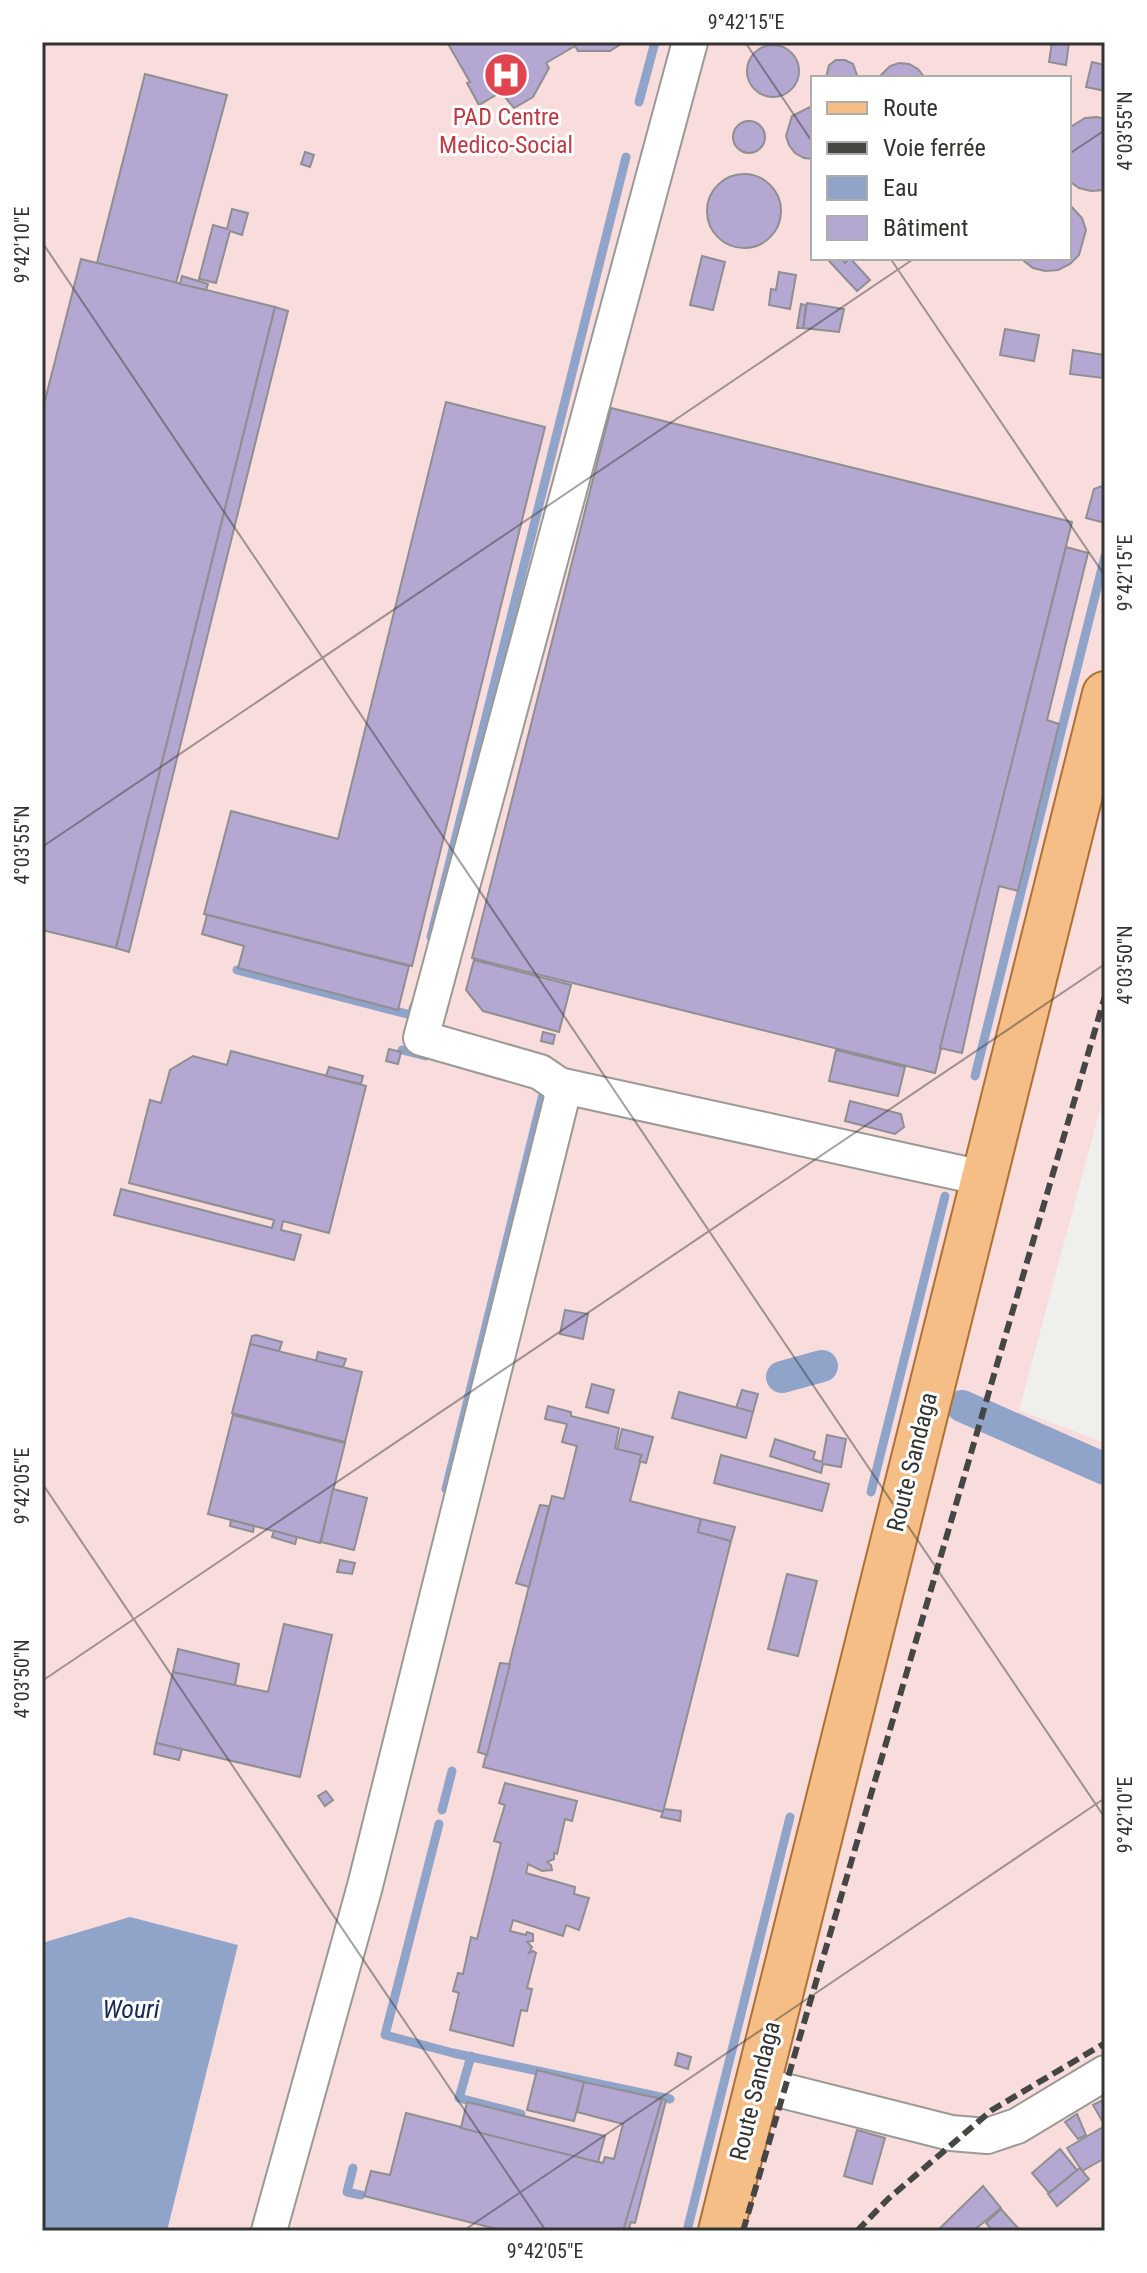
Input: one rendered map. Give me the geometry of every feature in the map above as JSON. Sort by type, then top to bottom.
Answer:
[{"type":"main road","name":"Route Sandaga","points":[[721,2231],[1105,694]]},
{"type":"street","points":[[690,42],[421,1038],[540,1072],[559,1085],[983,1178]]},
{"type":"street","points":[[269,2231],[365,1886],[562,1097],[559,1085]]},
{"type":"street","points":[[757,2084],[951,2133],[987,2136],[1017,2126],[1105,2073]]},
{"type":"shaded area","points":[[42,42],[1105,42],[1105,1091],[1019,1410],[1105,1443],[1105,2231],[167,2231],[237,1945],[130,1918],[42,1943]]},
{"type":"water","name":"Wouri","points":[[130,1917],[238,1945],[167,2231],[42,2231],[42,1943]]},
{"type":"building","name":"PAD Centre Medico-Social","points":[[447,42],[624,42],[610,51],[578,51],[575,46],[546,63],[549,68],[533,97],[514,108],[501,92],[479,105]]},
{"type":"building","points":[[1052,42],[1069,42],[1066,65],[1049,62]]},
{"type":"building","points":[[773,45],[791,53],[799,71],[791,89],[773,97],[755,89],[747,71],[755,53]]},
{"type":"building","points":[[836,60],[845,60],[853,64],[857,76],[826,76],[829,65]]},
{"type":"building","points":[[1092,62],[1105,65],[1105,91],[1086,87]]},
{"type":"building","points":[[909,64],[923,76],[880,76],[890,66]]},
{"type":"building","points":[[145,74],[227,95],[176,283],[97,263]]},
{"type":"building","points":[[811,107],[811,159],[795,153],[789,145],[786,136],[792,116]]},
{"type":"building","points":[[1085,118],[1105,119],[1105,190],[1091,191],[1071,182],[1071,127]]},
{"type":"building","points":[[749,121],[760,126],[765,137],[760,148],[749,153],[738,148],[733,137],[738,126]]},
{"type":"building","points":[[305,152],[314,155],[310,167],[301,164]]},
{"type":"building","points":[[744,174],[758,177],[770,185],[778,197],[781,211],[778,225],[770,237],[758,245],[744,248],[730,245],[718,237],[710,225],[707,211],[710,197],[718,185],[730,177]]},
{"type":"building","points":[[1071,206],[1082,218],[1086,230],[1079,255],[1058,270],[1033,268],[1023,260],[1071,260]]},
{"type":"building","points":[[232,209],[248,213],[242,235],[230,231],[216,283],[199,279],[213,225],[227,229]]},
{"type":"building","points":[[702,256],[725,262],[713,310],[690,305]]},
{"type":"building","points":[[81,259],[275,307],[116,948],[42,930],[42,412]]},
{"type":"building","points":[[842,260],[845,263],[852,260],[870,280],[857,291],[829,261]]},
{"type":"building","points":[[779,272],[796,275],[790,309],[769,305],[771,289],[776,290]]},
{"type":"building","points":[[182,276],[208,284],[206,290],[180,284]]},
{"type":"building","points":[[807,303],[844,309],[839,332],[803,328]]},
{"type":"building","points":[[801,304],[806,305],[803,328],[797,328]]},
{"type":"building","points":[[275,307],[288,311],[129,952],[116,948]]},
{"type":"building","points":[[1005,329],[1039,335],[1034,361],[1000,355]]},
{"type":"building","points":[[1073,350],[1105,355],[1103,378],[1070,374]]},
{"type":"building","points":[[446,402],[545,427],[412,966],[204,914],[231,811],[338,839]]},
{"type":"building","points":[[611,408],[1072,522],[935,1073],[472,958]]},
{"type":"building","points":[[1105,486],[1105,523],[1086,518],[1094,489]]},
{"type":"building","points":[[1066,547],[1088,553],[1047,720],[1059,724],[1018,891],[999,886],[962,1053],[940,1048]]},
{"type":"building","points":[[207,915],[409,966],[398,1010],[238,968],[244,946],[202,934]]},
{"type":"building","points":[[474,960],[571,985],[559,1032],[483,1011],[466,990]]},
{"type":"building","points":[[543,1032],[555,1035],[553,1044],[541,1041]]},
{"type":"building","points":[[389,1049],[401,1052],[398,1064],[386,1061]]},
{"type":"building","points":[[836,1050],[905,1067],[898,1096],[829,1081]]},
{"type":"building","points":[[231,1051],[366,1086],[329,1233],[283,1221],[281,1230],[301,1235],[294,1260],[114,1215],[121,1189],[272,1228],[274,1220],[129,1183],[150,1100],[161,1103],[170,1070],[193,1056],[227,1065]]},
{"type":"building","points":[[329,1067],[363,1076],[361,1084],[326,1076]]},
{"type":"building","points":[[850,1101],[901,1114],[904,1127],[895,1134],[845,1121]]},
{"type":"building","points":[[565,1310],[588,1314],[583,1339],[560,1334]]},
{"type":"building","points":[[252,1336],[282,1342],[279,1351],[250,1344]]},
{"type":"building","points":[[250,1344],[362,1372],[345,1442],[232,1413]]},
{"type":"building","points":[[318,1352],[346,1359],[343,1367],[316,1361]]},
{"type":"building","points":[[592,1384],[614,1390],[608,1413],[586,1407]]},
{"type":"building","points":[[742,1390],[758,1394],[753,1412],[736,1408]]},
{"type":"building","points":[[679,1392],[753,1412],[746,1438],[672,1418]]},
{"type":"building","points":[[548,1406],[571,1412],[571,1416],[619,1428],[615,1448],[642,1455],[630,1501],[701,1519],[698,1532],[731,1541],[663,1812],[483,1767],[552,1496],[564,1499],[577,1446],[562,1442],[567,1424],[545,1419]]},
{"type":"building","points":[[233,1415],[345,1443],[320,1543],[208,1514]]},
{"type":"building","points":[[622,1429],[653,1437],[646,1463],[639,1461],[642,1455],[617,1449]]},
{"type":"building","points":[[827,1435],[846,1439],[841,1467],[823,1464],[821,1473],[770,1456],[775,1439],[815,1452],[813,1459],[822,1462]]},
{"type":"building","points":[[721,1455],[829,1484],[822,1511],[714,1483]]},
{"type":"building","points":[[333,1489],[367,1498],[354,1550],[321,1542]]},
{"type":"building","points":[[540,1505],[549,1506],[529,1587],[516,1583]]},
{"type":"building","points":[[701,1519],[735,1527],[731,1541],[698,1532]]},
{"type":"building","points":[[231,1520],[254,1526],[253,1532],[230,1526]]},
{"type":"building","points":[[274,1531],[297,1537],[295,1544],[272,1537]]},
{"type":"building","points":[[340,1560],[355,1563],[352,1574],[337,1572]]},
{"type":"building","points":[[787,1574],[817,1581],[798,1656],[768,1649]]},
{"type":"building","points":[[284,1624],[332,1635],[300,1777],[156,1743],[173,1672],[268,1692]]},
{"type":"building","points":[[178,1649],[239,1664],[235,1685],[173,1672]]},
{"type":"building","points":[[500,1663],[510,1664],[487,1755],[478,1752]]},
{"type":"building","points":[[156,1743],[182,1749],[179,1760],[154,1754]]},
{"type":"building","points":[[505,1783],[577,1801],[572,1821],[565,1819],[557,1854],[554,1853],[554,1859],[547,1862],[552,1870],[542,1871],[528,1864],[526,1873],[575,1887],[574,1894],[589,1898],[579,1930],[566,1925],[563,1936],[513,1920],[510,1931],[533,1934],[533,1941],[527,1942],[532,1947],[529,1953],[536,1953],[527,1988],[532,1989],[527,2011],[521,2010],[513,2046],[450,2030],[459,1993],[453,1991],[458,1973],[463,1974],[471,1937],[477,1939],[501,1843],[494,1841],[505,1805],[499,1803]]},
{"type":"building","points":[[326,1791],[333,1800],[325,1806],[318,1796]]},
{"type":"building","points":[[664,1809],[681,1811],[680,1821],[661,1817]]},
{"type":"building","points":[[678,2053],[691,2057],[688,2069],[675,2065]]},
{"type":"building","points":[[537,2070],[584,2082],[574,2121],[527,2110]]},
{"type":"building","points":[[584,2082],[662,2099],[624,2231],[505,2231],[364,2196],[371,2171],[390,2175],[406,2113],[603,2163],[605,2157],[614,2159],[623,2124],[577,2112]]},
{"type":"building","points":[[662,2099],[666,2100],[635,2223],[631,2222],[629,2228],[634,2231],[623,2231]]},
{"type":"building","points":[[1105,2099],[1105,2124],[1104,2124],[1093,2105]]},
{"type":"building","points":[[467,2102],[605,2136],[598,2162],[461,2128]]},
{"type":"building","points":[[1077,2114],[1086,2135],[1078,2139],[1065,2122]]},
{"type":"building","points":[[1105,2126],[1105,2158],[1082,2171],[1067,2148]]},
{"type":"building","points":[[857,2130],[885,2138],[872,2184],[844,2176]]},
{"type":"building","points":[[1060,2149],[1077,2170],[1049,2193],[1032,2173]]},
{"type":"building","points":[[1080,2168],[1089,2179],[1057,2206],[1048,2194]]},
{"type":"building","points":[[983,2186],[1001,2208],[973,2231],[937,2231]]},
{"type":"building","points":[[1001,2209],[1021,2231],[993,2231],[986,2223]]},
{"type":"waterway","points":[[639,102],[655,42]]},
{"type":"waterway","points":[[431,937],[626,157]]},
{"type":"waterway","points":[[975,1076],[1105,556]]},
{"type":"waterway","points":[[237,970],[411,1015],[414,1006]]},
{"type":"waterway","points":[[402,1050],[426,1056]]},
{"type":"waterway","points":[[446,1489],[545,1086]]},
{"type":"waterway","points":[[871,1492],[945,1196]]},
{"type":"waterway","points":[[782,1377],[822,1366]]},
{"type":"waterway","points":[[962,1406],[1105,1469]]},
{"type":"waterway","points":[[442,1810],[452,1771]]},
{"type":"waterway","points":[[687,2231],[790,1817]]},
{"type":"waterway","points":[[439,1824],[385,2035],[453,2053],[670,2099]]},
{"type":"waterway","points":[[471,2056],[459,2098],[521,2114]]},
{"type":"waterway","points":[[353,2168],[347,2192],[361,2195]]},
{"type":"railway","points":[[743,2231],[1105,996]]},
{"type":"railway","points":[[857,2231],[888,2199],[992,2110],[1105,2043]]},
{"type":"place","name":"PAD Centre Medico-Social","points":[[506,75]]}]
